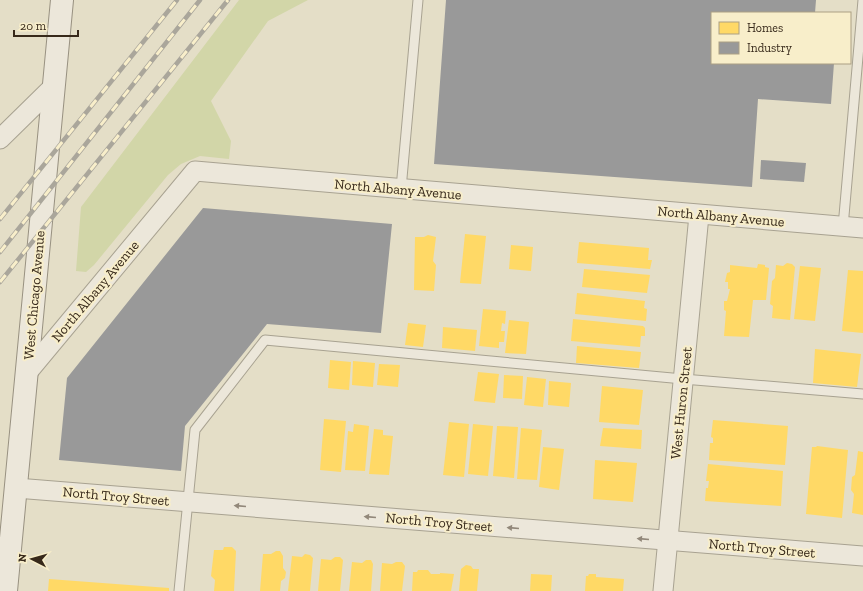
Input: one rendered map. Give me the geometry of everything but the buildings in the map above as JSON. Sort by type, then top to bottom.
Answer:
[{"type":"main road","name":"West Chicago Avenue","points":[[6,591],[62,0]]},
{"type":"street","points":[[0,139],[54,86]]},
{"type":"street","name":"North Albany Avenue","points":[[27,373],[195,171],[863,228]]},
{"type":"street","name":"West Huron Street","points":[[663,591],[699,215]]},
{"type":"street","name":"North Troy Street","points":[[16,488],[863,556]]},
{"type":"lane","points":[[401,189],[418,0]]},
{"type":"lane","points":[[843,227],[862,0]]},
{"type":"lane","points":[[178,591],[195,430],[265,340],[683,379],[863,394]]},
{"type":"green space","points":[[239,0],[308,0],[268,21],[211,101],[231,141],[229,159],[200,156],[181,164],[168,175],[94,265],[86,272],[76,271],[81,207]]},
{"type":"railway","points":[[0,219],[177,0]]},
{"type":"railway","points":[[0,252],[200,0]]},
{"type":"railway","points":[[0,282],[228,0]]}]
